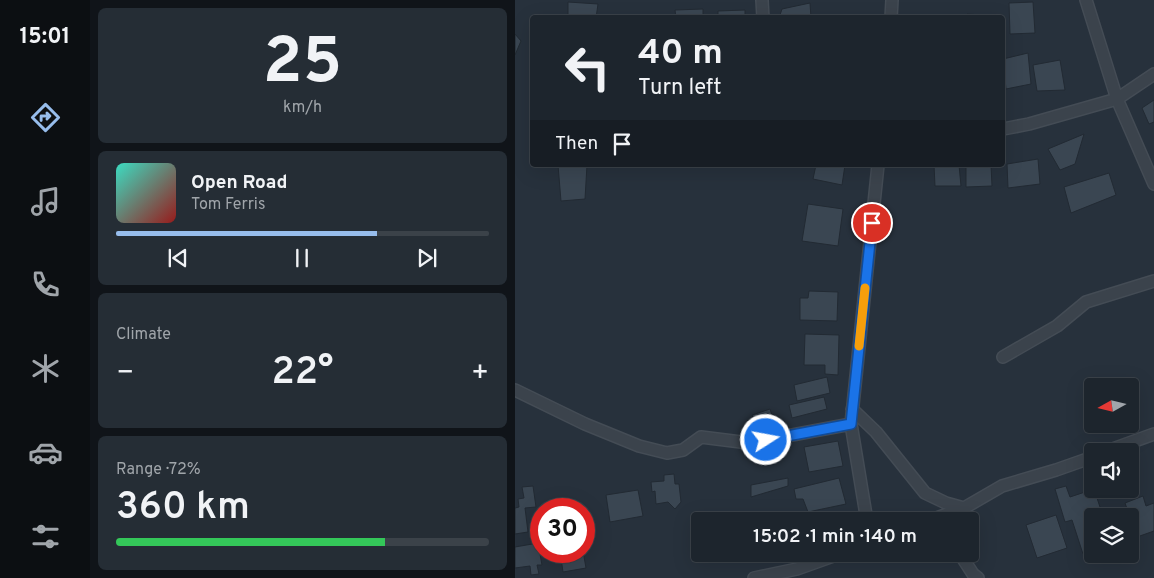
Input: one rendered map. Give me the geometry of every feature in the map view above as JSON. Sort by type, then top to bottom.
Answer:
[{"type":"street","points":[[763,0],[763,15]]},
{"type":"street","points":[[891,15],[892,0]]},
{"type":"street","points":[[1086,0],[1117,99],[1154,184]]},
{"type":"street","points":[[1005,129],[1029,124],[1117,99],[1154,74]]},
{"type":"street","points":[[866,512],[851,424],[878,167]]},
{"type":"street","points":[[1003,357],[1057,326],[1086,302],[1154,281]]},
{"type":"street","points":[[515,390],[585,424],[639,446],[667,453],[683,450],[701,437],[749,443],[851,424]]},
{"type":"street","points":[[852,409],[876,432],[925,493],[946,503],[964,508]]},
{"type":"street","points":[[1129,443],[1154,434]]},
{"type":"street","points":[[953,512],[964,508],[1002,486],[1084,459]]},
{"type":"street","points":[[963,512],[964,508]]},
{"type":"street","points":[[754,578],[797,569],[817,562]]},
{"type":"street","points":[[965,562],[978,578]]},
{"type":"building","points":[[568,2],[598,4],[596,15],[568,15]]},
{"type":"building","points":[[1033,2],[1035,33],[1010,34],[1009,3]]},
{"type":"building","points":[[810,3],[811,15],[780,15],[782,9]]},
{"type":"building","points":[[703,9],[703,15],[676,15],[675,10]]},
{"type":"building","points":[[745,10],[745,15],[718,15],[718,11]]},
{"type":"building","points":[[515,34],[521,41],[515,55]]},
{"type":"building","points":[[1028,53],[1031,84],[1006,89],[1005,59]]},
{"type":"building","points":[[1060,60],[1065,90],[1037,91],[1033,65]]},
{"type":"building","points":[[1154,100],[1154,122],[1149,124],[1142,108]]},
{"type":"building","points":[[1084,134],[1075,164],[1060,170],[1048,149]]},
{"type":"building","points":[[1038,159],[1040,184],[1008,188],[1007,164]]},
{"type":"building","points":[[558,167],[587,167],[585,199],[561,201]]},
{"type":"building","points":[[816,167],[845,167],[842,185],[813,179]]},
{"type":"building","points":[[934,167],[959,167],[961,186],[935,186]]},
{"type":"building","points":[[966,167],[991,167],[992,186],[966,187]]},
{"type":"building","points":[[1109,173],[1116,195],[1071,213],[1064,187]]},
{"type":"building","points":[[808,204],[843,209],[838,246],[802,241]]},
{"type":"building","points":[[809,291],[838,292],[837,321],[800,320],[800,298],[808,298]]},
{"type":"building","points":[[805,334],[839,335],[838,375],[825,374],[825,365],[804,365]]},
{"type":"building","points":[[827,377],[830,393],[797,401],[794,385]]},
{"type":"building","points":[[824,397],[827,409],[792,418],[789,405]]},
{"type":"building","points":[[770,409],[774,421],[756,427],[752,415]]},
{"type":"building","points":[[838,441],[843,466],[809,472],[804,447]]},
{"type":"building","points":[[674,474],[675,484],[679,484],[681,502],[675,509],[668,502],[656,504],[655,491],[652,492],[651,482],[664,481],[664,475]]},
{"type":"building","points":[[788,478],[788,486],[751,497],[751,485]]},
{"type":"building","points":[[839,478],[846,504],[808,512],[803,499],[796,499],[794,489]]},
{"type":"building","points":[[533,486],[535,498],[530,498],[530,508],[525,508],[528,532],[515,534],[515,508],[519,507],[518,499],[524,498],[522,487]]},
{"type":"building","points":[[1066,486],[1070,497],[1084,492],[1084,498],[1097,498],[1100,508],[1084,508],[1084,554],[1072,520],[1065,522],[1055,489]]},
{"type":"building","points":[[638,490],[643,516],[610,522],[606,495]]},
{"type":"building","points":[[1143,496],[1146,506],[1154,503],[1154,531],[1139,536],[1139,508],[1127,508],[1125,503]]},
{"type":"building","points":[[1056,515],[1067,548],[1037,558],[1026,525]]},
{"type":"building","points":[[530,544],[530,563],[542,563],[542,565],[537,565],[539,574],[531,575],[530,566],[515,568],[515,547]]},
{"type":"building","points":[[562,563],[585,563],[586,568],[563,572]]},
{"type":"slow traffic","points":[[859,346],[865,288]]},
{"type":"route","points":[[766,440],[851,424],[872,223]]}]
